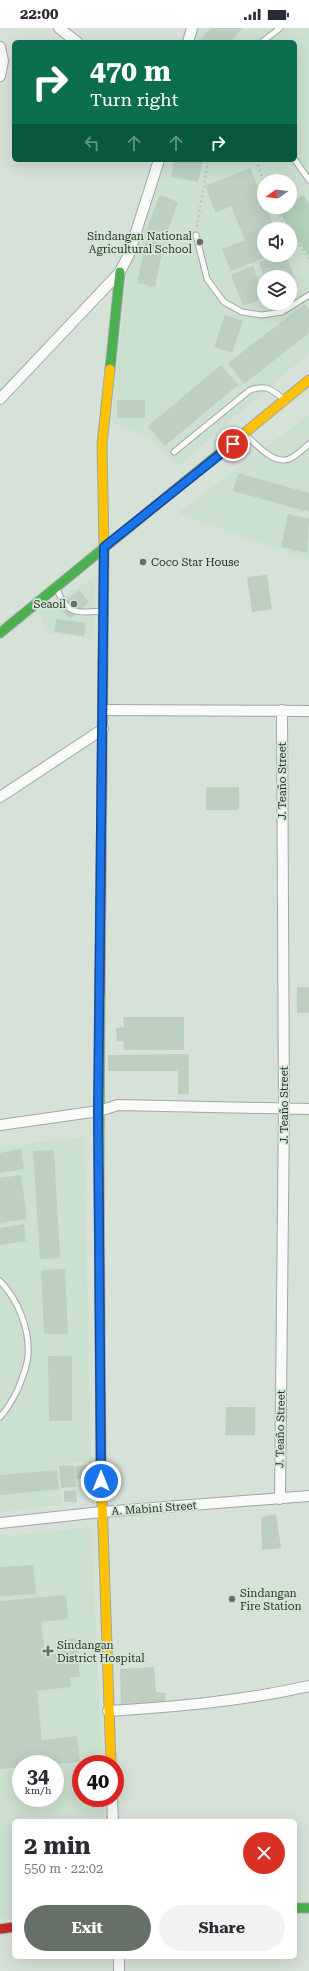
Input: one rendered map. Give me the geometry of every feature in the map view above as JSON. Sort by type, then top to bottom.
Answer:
[{"type":"main road","points":[[110,1755],[101,1512],[98,1111],[104,611],[102,444],[120,272]]},
{"type":"main road","points":[[0,633],[309,380]]},
{"type":"main road","points":[[297,1908],[309,1908]]},
{"type":"main road","points":[[0,1929],[12,1927]]},
{"type":"street","points":[[59,28],[74,40]]},
{"type":"street","points":[[189,40],[192,28]]},
{"type":"street","points":[[0,47],[3,61],[0,76]]},
{"type":"street","points":[[0,399],[120,272],[129,254],[158,162]]},
{"type":"street","points":[[103,710],[309,711]]},
{"type":"street","name":"J. Teaño Street","points":[[280,1499],[284,1109],[282,710]]},
{"type":"street","points":[[0,797],[103,729]]},
{"type":"street","points":[[0,1125],[98,1111],[118,1105],[309,1109]]},
{"type":"street","name":"A. Mabini Street","points":[[0,1523],[101,1512],[309,1496]]},
{"type":"street","points":[[108,1711],[169,1708],[279,1693],[309,1686]]},
{"type":"street","points":[[113,1807],[114,1819]]},
{"type":"street","points":[[119,1959],[119,1971]]},
{"type":"lane","points":[[265,40],[280,28]]},
{"type":"lane","points":[[296,162],[309,180]]},
{"type":"lane","points":[[196,235],[207,279],[224,302],[242,312],[262,315],[282,312],[309,295]]},
{"type":"lane","points":[[174,452],[250,390],[260,387],[269,388],[285,401]]},
{"type":"lane","points":[[244,434],[262,450],[280,460],[288,459],[309,444]]},
{"type":"lane","points":[[56,586],[61,600],[74,611],[104,611]]},
{"type":"lane","points":[[0,1281],[8,1290],[18,1306],[27,1341],[28,1357],[23,1376],[14,1399],[0,1417]]},
{"type":"path","points":[[196,235],[208,162]]},
{"type":"path","points":[[257,162],[261,174]]},
{"type":"path","points":[[297,243],[309,259]]},
{"type":"shaded area","name":"Sindangan National Agricultural School","points":[[197,28],[309,28],[309,353],[178,466],[152,439],[111,422],[127,274],[161,162],[297,162],[297,40],[194,40]]},
{"type":"shaded area","points":[[303,195],[309,204],[309,257],[297,239],[297,222],[286,222],[280,214],[297,214],[297,199]]},
{"type":"shaded area","points":[[309,415],[309,561],[178,513],[262,450]]},
{"type":"shaded area","points":[[96,576],[92,639],[49,633],[39,612]]},
{"type":"shaded area","points":[[84,1137],[91,1461],[58,1464],[61,1505],[0,1512],[0,1147]]},
{"type":"shaded area","name":"Sindangan District Hospital","points":[[91,1527],[102,1755],[72,1755],[72,1807],[103,1807],[104,1819],[12,1819],[12,1918],[0,1919],[0,1537]]},
{"type":"building","points":[[211,28],[243,28],[232,40],[200,40]]},
{"type":"building","points":[[174,162],[203,162],[198,182],[171,177]]},
{"type":"building","points":[[250,168],[257,184],[257,214],[269,214],[272,222],[257,222],[257,261],[231,271],[222,249],[245,240],[231,206],[216,213],[205,186]]},
{"type":"building","points":[[160,195],[178,202],[165,238],[146,231]]},
{"type":"building","points":[[146,240],[164,244],[155,287],[137,283]]},
{"type":"building","points":[[259,262],[289,262],[292,270],[262,270]]},
{"type":"building","points":[[253,266],[257,278],[257,301],[243,306],[231,275]]},
{"type":"building","points":[[305,304],[309,310],[309,333],[244,384],[228,363]]},
{"type":"building","points":[[225,315],[243,321],[232,353],[214,347]]},
{"type":"building","points":[[221,365],[238,385],[165,446],[148,426]]},
{"type":"building","points":[[117,400],[145,400],[145,418],[117,418]]},
{"type":"building","points":[[238,473],[309,493],[309,512],[233,491]]},
{"type":"building","points":[[288,514],[309,519],[307,553],[281,547]]},
{"type":"building","points":[[267,575],[272,609],[252,612],[247,577]]},
{"type":"building","name":"Seaoil","points":[[79,590],[89,602],[70,619],[59,607]]},
{"type":"building","points":[[56,619],[86,623],[84,636],[54,632]]},
{"type":"building","points":[[206,787],[239,787],[239,810],[206,810]]},
{"type":"building","points":[[297,987],[309,987],[309,1013],[297,1013]]},
{"type":"building","points":[[123,1017],[184,1017],[184,1050],[124,1050],[123,1041],[117,1041],[116,1028],[124,1027]]},
{"type":"building","points":[[189,1054],[189,1094],[178,1094],[178,1071],[108,1071],[108,1055]]},
{"type":"building","points":[[21,1149],[24,1169],[0,1173],[0,1153]]},
{"type":"building","points":[[54,1150],[60,1258],[40,1259],[33,1151]]},
{"type":"building","points":[[21,1175],[27,1219],[0,1223],[0,1178]]},
{"type":"building","points":[[24,1224],[26,1241],[0,1245],[0,1228]]},
{"type":"building","points":[[65,1269],[68,1334],[44,1334],[41,1270]]},
{"type":"building","points":[[48,1356],[72,1356],[72,1421],[49,1421]]},
{"type":"building","points":[[226,1407],[255,1407],[255,1435],[225,1435]]},
{"type":"building","points":[[74,1465],[76,1487],[61,1488],[59,1466]]},
{"type":"building","points":[[89,1465],[90,1478],[76,1479],[75,1466]]},
{"type":"building","points":[[57,1470],[59,1489],[0,1495],[0,1475]]},
{"type":"building","points":[[76,1490],[77,1502],[64,1502],[64,1491]]},
{"type":"building","points":[[276,1514],[281,1548],[262,1550],[261,1517]]},
{"type":"building","points":[[33,1565],[36,1594],[0,1596],[0,1567]]},
{"type":"building","points":[[66,1595],[68,1619],[41,1622],[45,1655],[58,1654],[57,1640],[76,1638],[80,1677],[70,1678],[71,1687],[37,1691],[42,1740],[77,1736],[79,1755],[72,1755],[72,1763],[64,1763],[64,1755],[12,1755],[12,1768],[0,1769],[0,1601]]},
{"type":"building","points":[[154,1667],[156,1692],[165,1693],[166,1703],[121,1706],[120,1669]]},
{"type":"traffic: fast","points":[[110,369],[120,272]]},
{"type":"traffic: fast","points":[[0,633],[247,431]]},
{"type":"traffic: fast","points":[[99,1168],[100,994]]},
{"type":"traffic: fast","points":[[297,1908],[309,1908]]},
{"type":"traffic: slow","points":[[103,663],[104,547],[102,444],[110,369]]},
{"type":"traffic: slow","points":[[247,431],[309,380]]},
{"type":"traffic: slow","points":[[101,1469],[111,1755]]},
{"type":"traffic: jam","points":[[100,994],[103,663]]},
{"type":"traffic: jam","points":[[99,1168],[101,1469]]},
{"type":"traffic: jam","points":[[0,1929],[12,1927]]},
{"type":"place","name":"Sindangan National Agricultural School","points":[[200,242]]},
{"type":"place","name":"Coco Star House","points":[[143,562]]},
{"type":"place","name":"Seaoil","points":[[74,604]]},
{"type":"place","name":"Sindangan Fire Station","points":[[232,1599]]},
{"type":"place","name":"Sindangan District Hospital","points":[[48,1651]]},
{"type":"route","points":[[101,1481],[98,1111],[104,547],[233,444]]}]
